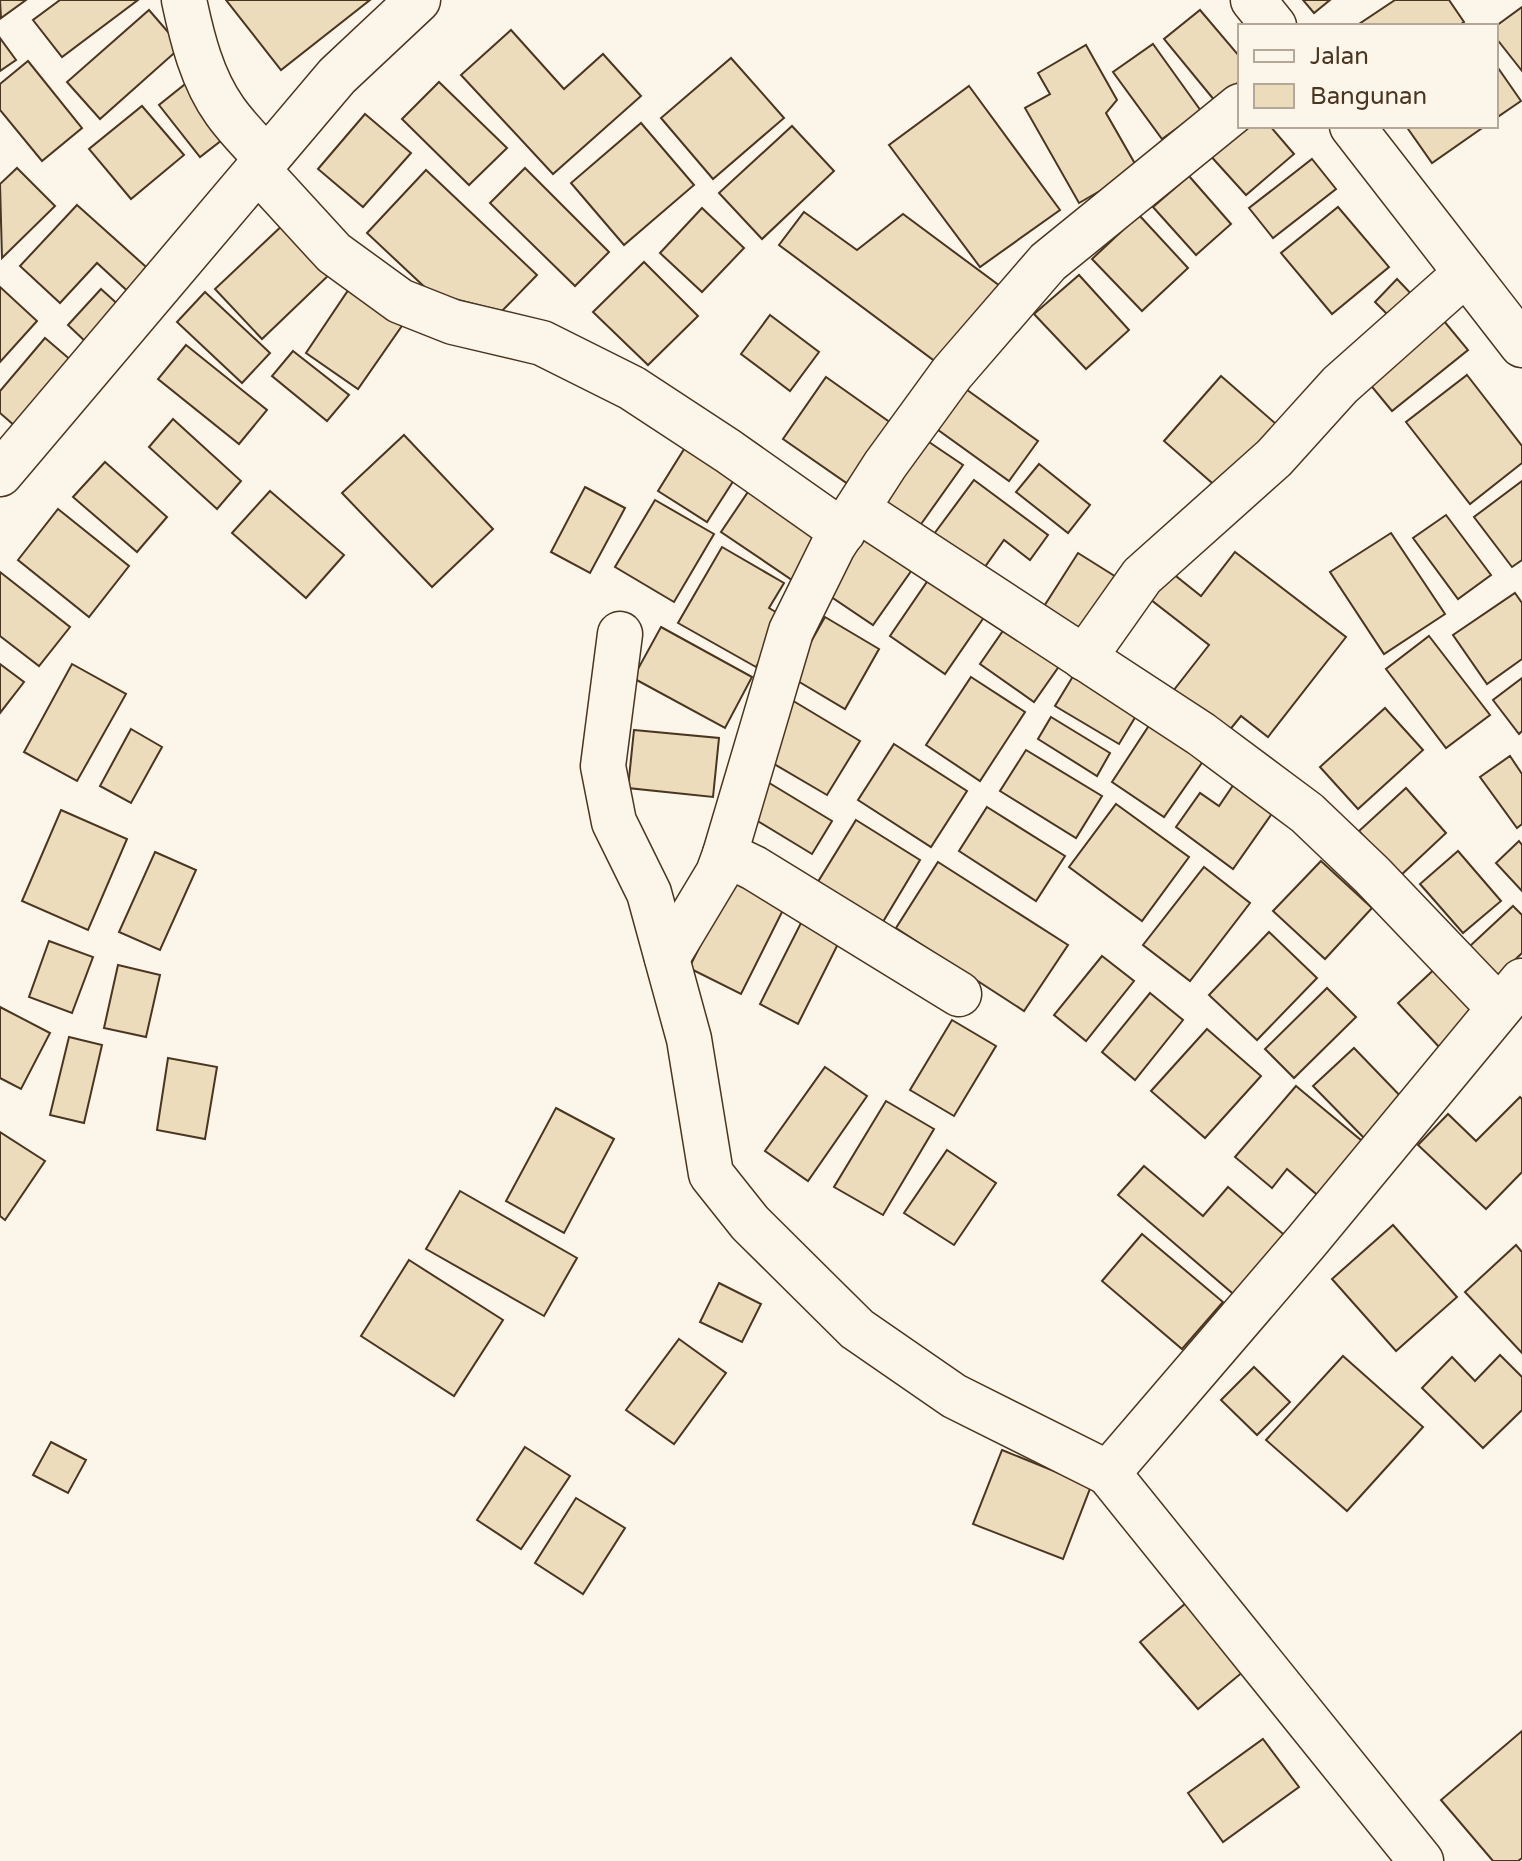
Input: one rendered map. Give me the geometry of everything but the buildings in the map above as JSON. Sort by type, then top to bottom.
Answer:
[{"type":"street","points":[[184,0],[201,63],[225,112],[262,164],[334,253],[400,301],[453,322],[542,343],[632,388],[728,451],[1084,658],[1201,734],[1307,813],[1372,875],[1510,994],[1307,1241],[1134,1439],[1108,1473]]},
{"type":"street","points":[[0,474],[337,76],[418,0]]},
{"type":"street","points":[[1253,0],[1272,24]]},
{"type":"street","points":[[667,958],[718,873],[791,631],[850,520],[885,465],[952,373],[1048,262],[1238,108]]},
{"type":"street","points":[[1354,128],[1522,345]]},
{"type":"street","points":[[1084,658],[1142,576],[1274,458],[1340,385],[1466,273]]},
{"type":"street","points":[[620,634],[603,766],[614,822],[649,893],[689,1039],[711,1174],[750,1223],[857,1329],[954,1396],[1108,1473],[1421,1861]]},
{"type":"street","points":[[725,854],[754,868],[959,994]]}]
